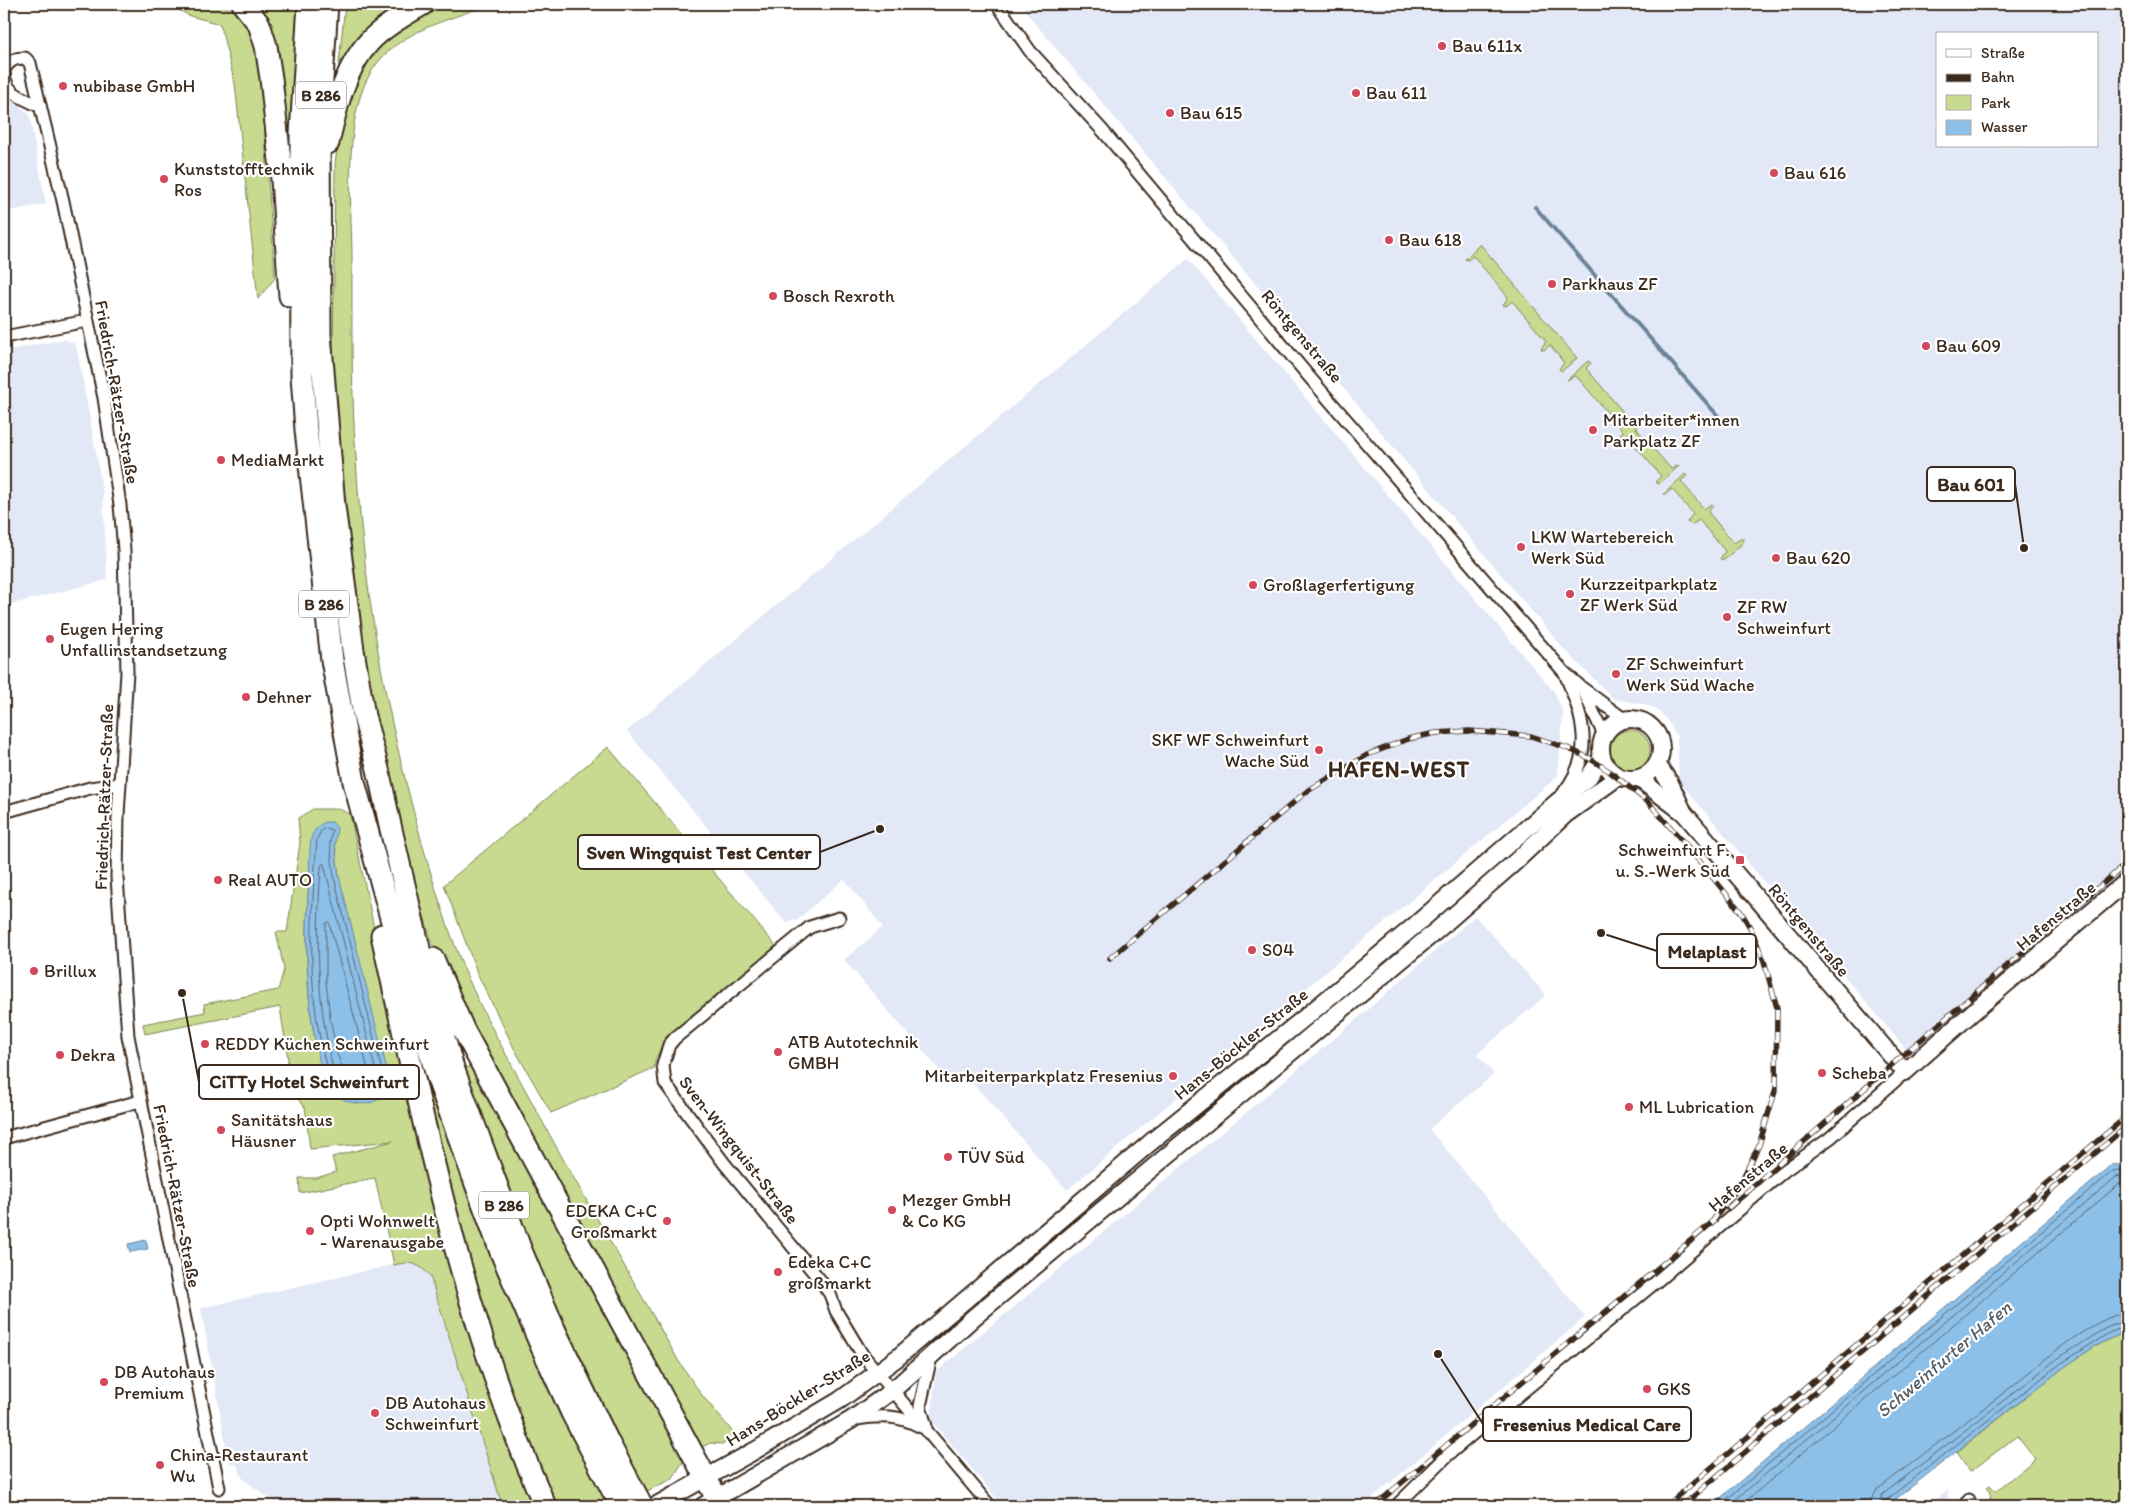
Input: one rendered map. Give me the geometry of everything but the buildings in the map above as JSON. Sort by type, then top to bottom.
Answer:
[{"type":"highway","points":[[243,4],[259,24],[266,46],[282,179],[292,335],[302,376]]},
{"type":"highway","name":"B 286","points":[[309,4],[301,134],[302,376],[311,492],[332,660],[354,782],[433,1061],[468,1165],[501,1252],[541,1345],[620,1492],[642,1506]]},
{"type":"highway","name":"B 286","points":[[327,4],[319,125],[320,334],[334,506],[353,650],[364,716],[426,978],[453,1068],[492,1176],[620,1492]]},
{"type":"highway","points":[[318,187],[336,110],[356,61],[373,38],[397,19],[422,4]]},
{"type":"highway","name":"B 286","points":[[366,828],[370,888],[443,1203],[483,1346],[512,1428],[544,1506]]},
{"type":"highway","points":[[412,918],[433,960],[463,1029],[705,1477],[714,1504]]},
{"type":"street","name":"Röntgenstraße","points":[[997,4],[1030,51],[1103,131],[1361,437],[1564,672],[1625,720]]},
{"type":"street","name":"Friedrich-Rätzer-Straße","points":[[39,106],[14,94],[5,83],[4,71],[10,61],[17,58],[25,58],[30,63],[63,201],[110,433],[124,550],[127,672],[117,856],[120,943],[128,1036],[219,1488]]},
{"type":"street","points":[[4,337],[87,321]]},
{"type":"street","points":[[1557,802],[1569,786],[1576,771],[1584,743],[1579,708],[1564,672]]},
{"type":"street","name":"Röntgenstraße","points":[[1582,688],[1604,735]]},
{"type":"street","points":[[1625,720],[1636,720],[1645,723],[1653,730],[1660,746],[1660,756],[1657,764],[1649,773],[1638,778],[1618,777],[1605,766],[1602,757],[1601,746],[1604,735],[1617,723],[1625,720]]},
{"type":"street","name":"Hans-Böckler-Straße","points":[[655,1506],[831,1405],[878,1373],[1152,1142],[1424,918],[1557,802],[1588,778],[1602,757]]},
{"type":"street","name":"Röntgenstraße","points":[[1657,764],[1670,783],[1684,813]]},
{"type":"street","points":[[714,1504],[851,1420],[893,1390],[1011,1286],[1436,931],[1566,814],[1618,777]]},
{"type":"street","name":"Röntgenstraße","points":[[1638,778],[1684,813],[1905,1072]]},
{"type":"street","points":[[4,812],[90,788],[120,784]]},
{"type":"street","points":[[1485,864],[1497,878]]},
{"type":"street","name":"Hafenstraße","points":[[1396,1506],[1450,1454],[1656,1282],[1784,1171],[1830,1138],[1974,1011],[2127,882]]},
{"type":"street","name":"Sven-Wingquist-Straße","points":[[840,918],[810,926],[675,1038],[669,1045],[665,1055],[663,1074],[665,1084],[713,1148],[820,1280],[830,1294],[836,1311],[862,1354],[990,1506]]},
{"type":"street","points":[[1424,918],[1436,931]]},
{"type":"street","points":[[1356,975],[1367,989]]},
{"type":"street","points":[[4,1138],[140,1101]]},
{"type":"street","points":[[1152,1142],[1165,1158]]},
{"type":"street","points":[[999,1271],[1011,1286]]},
{"type":"street","points":[[927,1430],[920,1406],[931,1356]]},
{"type":"street","points":[[851,1420],[874,1416],[900,1417],[927,1430]]},
{"type":"shaded area","points":[[1021,4],[2114,4],[2127,8],[2127,869],[1911,1055],[1679,781],[1677,737],[1668,721],[1652,707],[1614,699],[1563,648],[1033,21]]},
{"type":"shaded area","points":[[4,95],[29,113],[46,204],[4,212]]},
{"type":"shaded area","points":[[1188,259],[1555,693],[1563,713],[1558,776],[1067,1190],[962,1071],[949,1081],[844,960],[883,927],[844,879],[796,921],[793,919],[787,924],[627,731]]},
{"type":"shaded area","points":[[65,339],[76,345],[93,435],[103,495],[107,580],[4,606],[4,351]]},
{"type":"shaded area","points":[[1475,916],[1546,995],[1477,1054],[1494,1074],[1429,1129],[1585,1317],[1363,1506],[1003,1506],[931,1420],[936,1372],[1335,1038]]},
{"type":"shaded area","points":[[405,1262],[421,1266],[430,1276],[500,1498],[454,1506],[279,1506],[243,1479],[237,1465],[229,1462],[201,1308]]},
{"type":"shaded area","points":[[1949,1489],[1946,1506],[1926,1506]]},
{"type":"green space","points":[[167,4],[223,4],[233,11],[252,34],[260,64],[275,278],[258,299],[235,84],[220,24],[190,16]]},
{"type":"green space","points":[[249,4],[297,4],[288,179]]},
{"type":"green space","points":[[345,4],[408,4],[338,73]]},
{"type":"green space","points":[[440,4],[489,4],[425,28],[396,45],[384,56],[373,69],[363,87],[353,133],[350,184],[354,432],[363,543],[374,629],[390,714],[426,858],[452,937],[474,991],[544,1125],[678,1360],[701,1394],[737,1437],[722,1444],[710,1443],[697,1450],[453,999],[432,943],[411,872],[365,676],[350,577],[333,374],[335,164],[341,121],[354,81],[375,46],[394,29]]},
{"type":"green space","points":[[1480,244],[1577,358],[1562,371],[1559,369],[1564,363],[1550,345],[1544,350],[1541,349],[1546,341],[1512,301],[1506,306],[1503,305],[1508,297],[1476,259],[1473,256],[1468,260],[1465,259]]},
{"type":"green space","points":[[1588,361],[1591,363],[1586,368],[1633,424],[1638,419],[1641,420],[1636,428],[1671,469],[1679,465],[1659,484],[1655,482],[1661,476],[1626,435],[1620,440],[1617,439],[1623,431],[1579,379],[1575,376],[1567,380]]},
{"type":"green space","points":[[1685,474],[1687,476],[1681,481],[1704,509],[1711,504],[1713,505],[1708,512],[1734,543],[1744,539],[1743,543],[1724,560],[1720,559],[1725,551],[1699,520],[1692,525],[1687,522],[1693,514],[1672,489],[1664,494]]},
{"type":"green space","points":[[1630,730],[1644,736],[1650,750],[1644,764],[1630,770],[1616,764],[1610,750],[1616,736]]},
{"type":"green space","points":[[608,747],[776,946],[664,1042],[656,1058],[654,1068],[551,1113],[515,1050],[478,975],[444,885]]},
{"type":"green space","points":[[313,809],[339,809],[350,814],[389,999],[480,1367],[536,1506],[506,1506],[500,1498],[430,1276],[422,1268],[414,1264],[394,1265],[375,1178],[300,1193],[299,1178],[316,1178],[336,1172],[332,1157],[393,1141],[310,1149],[305,1107],[288,1089],[286,1077],[288,1059],[280,1007],[145,1034],[143,1024],[205,1012],[204,1004],[278,990],[284,969],[276,932],[287,932],[300,843],[298,818]],"holes":[[[312,838],[335,844],[339,876],[326,1081],[312,1021],[309,991],[307,960],[308,899]]]},
{"type":"green space","points":[[418,1043],[609,1506],[551,1506],[494,1361],[412,1046]]},
{"type":"green space","points":[[470,1065],[473,1067],[686,1457],[672,1479],[645,1492],[599,1404],[543,1282],[464,1070]]},
{"type":"green space","points":[[2127,1331],[2127,1506],[1989,1506],[1991,1493],[1987,1487],[1990,1485],[1996,1491],[2035,1459],[2017,1436],[1970,1472],[1957,1452],[2063,1368],[2094,1347]]},
{"type":"water","points":[[325,822],[332,822],[337,828],[335,844],[339,876],[386,1066],[387,1083],[384,1093],[378,1100],[369,1103],[362,1104],[344,1100],[329,1087],[321,1066],[315,1040],[309,999],[307,957],[310,850],[313,834]]},
{"type":"water","name":"Schweinfurter Hafen","points":[[2127,1164],[2127,1331],[2094,1347],[2063,1368],[1887,1506],[1711,1506],[2112,1165]]},
{"type":"water","points":[[146,1240],[148,1249],[130,1252],[128,1244]]},
{"type":"waterway","points":[[1535,207],[1719,417]]},
{"type":"railway","points":[[1110,958],[1306,792],[1367,755],[1408,739],[1436,733],[1469,731],[1531,736],[1567,748],[1589,758],[1609,771],[1648,802],[1741,912],[1751,929],[1764,961],[1777,1008],[1776,1088],[1759,1145],[1739,1186],[1711,1223]]},
{"type":"railway","points":[[1728,1208],[2127,863]]},
{"type":"railway","points":[[1666,1506],[2127,1116]]},
{"type":"railway","points":[[1682,1506],[2127,1126]]},
{"type":"railway","points":[[1374,1506],[1715,1220]]},
{"type":"place","name":"Bau 611x","points":[[1442,46]]},
{"type":"place","name":"nubibase GmbH","points":[[63,86]]},
{"type":"place","name":"Bau 611","points":[[1356,93]]},
{"type":"place","name":"Bau 615","points":[[1170,113]]},
{"type":"place","name":"Bau 616","points":[[1774,173]]},
{"type":"place","name":"Kunststofftechnik Ros","points":[[164,179]]},
{"type":"place","name":"Bau 618","points":[[1389,240]]},
{"type":"place","name":"Parkhaus ZF","points":[[1552,284]]},
{"type":"place","name":"Bosch Rexroth","points":[[773,296]]},
{"type":"place","name":"Bau 609","points":[[1926,346]]},
{"type":"place","name":"Mitarbeiter*innen Parkplatz ZF","points":[[1593,430]]},
{"type":"place","name":"MediaMarkt","points":[[221,460]]},
{"type":"place","name":"LKW Wartebereich Werk Süd","points":[[1521,547]]},
{"type":"place","name":"Bau 601","points":[[2024,548]]},
{"type":"place","name":"Bau 620","points":[[1776,558]]},
{"type":"place","name":"Großlagerfertigung","points":[[1253,585]]},
{"type":"place","name":"Kurzzeitparkplatz ZF Werk Süd","points":[[1570,594]]},
{"type":"place","name":"ZF RW Schweinfurt","points":[[1727,617]]},
{"type":"place","name":"Eugen Hering Unfallinstandsetzung","points":[[50,639]]},
{"type":"place","name":"ZF Schweinfurt Werk Süd Wache","points":[[1616,674]]},
{"type":"place","name":"Dehner","points":[[246,697]]},
{"type":"place","name":"SKF WF Schweinfurt Wache Süd","points":[[1319,750]]},
{"type":"place","name":"Sven Wingquist Test Center","points":[[880,829]]},
{"type":"place","name":"Schweinfurt F. u. S.-Werk Süd","points":[[1740,860]]},
{"type":"place","name":"Real AUTO","points":[[218,880]]},
{"type":"place","name":"Melaplast","points":[[1601,933]]},
{"type":"place","name":"S04","points":[[1252,950]]},
{"type":"place","name":"Brillux","points":[[34,971]]},
{"type":"place","name":"CiTTy Hotel Schweinfurt","points":[[182,993]]},
{"type":"place","name":"REDDY Küchen Schweinfurt","points":[[205,1044]]},
{"type":"place","name":"ATB Autotechnik GMBH","points":[[778,1052]]},
{"type":"place","name":"Dekra","points":[[60,1055]]},
{"type":"place","name":"Scheba","points":[[1822,1073]]},
{"type":"place","name":"Mitarbeiterparkplatz Fresenius","points":[[1173,1076]]},
{"type":"place","name":"ML Lubrication","points":[[1629,1107]]},
{"type":"place","name":"Sanitätshaus Häusner","points":[[221,1130]]},
{"type":"place","name":"TÜV Süd","points":[[948,1157]]},
{"type":"place","name":"Mezger GmbH & Co KG","points":[[892,1210]]},
{"type":"place","name":"EDEKA C+C Großmarkt","points":[[667,1221]]},
{"type":"place","name":"Opti Wohnwelt - Warenausgabe","points":[[310,1231]]},
{"type":"place","name":"Edeka C+C großmarkt","points":[[778,1272]]},
{"type":"place","name":"Fresenius Medical Care","points":[[1438,1354]]},
{"type":"place","name":"DB Autohaus Premium","points":[[104,1382]]},
{"type":"place","name":"GKS","points":[[1647,1389]]},
{"type":"place","name":"DB Autohaus Schweinfurt","points":[[375,1413]]},
{"type":"place","name":"China-Restaurant Wu","points":[[160,1465]]},
{"type":"district","name":"HAFEN-WEST","points":[[1399,769]]}]
